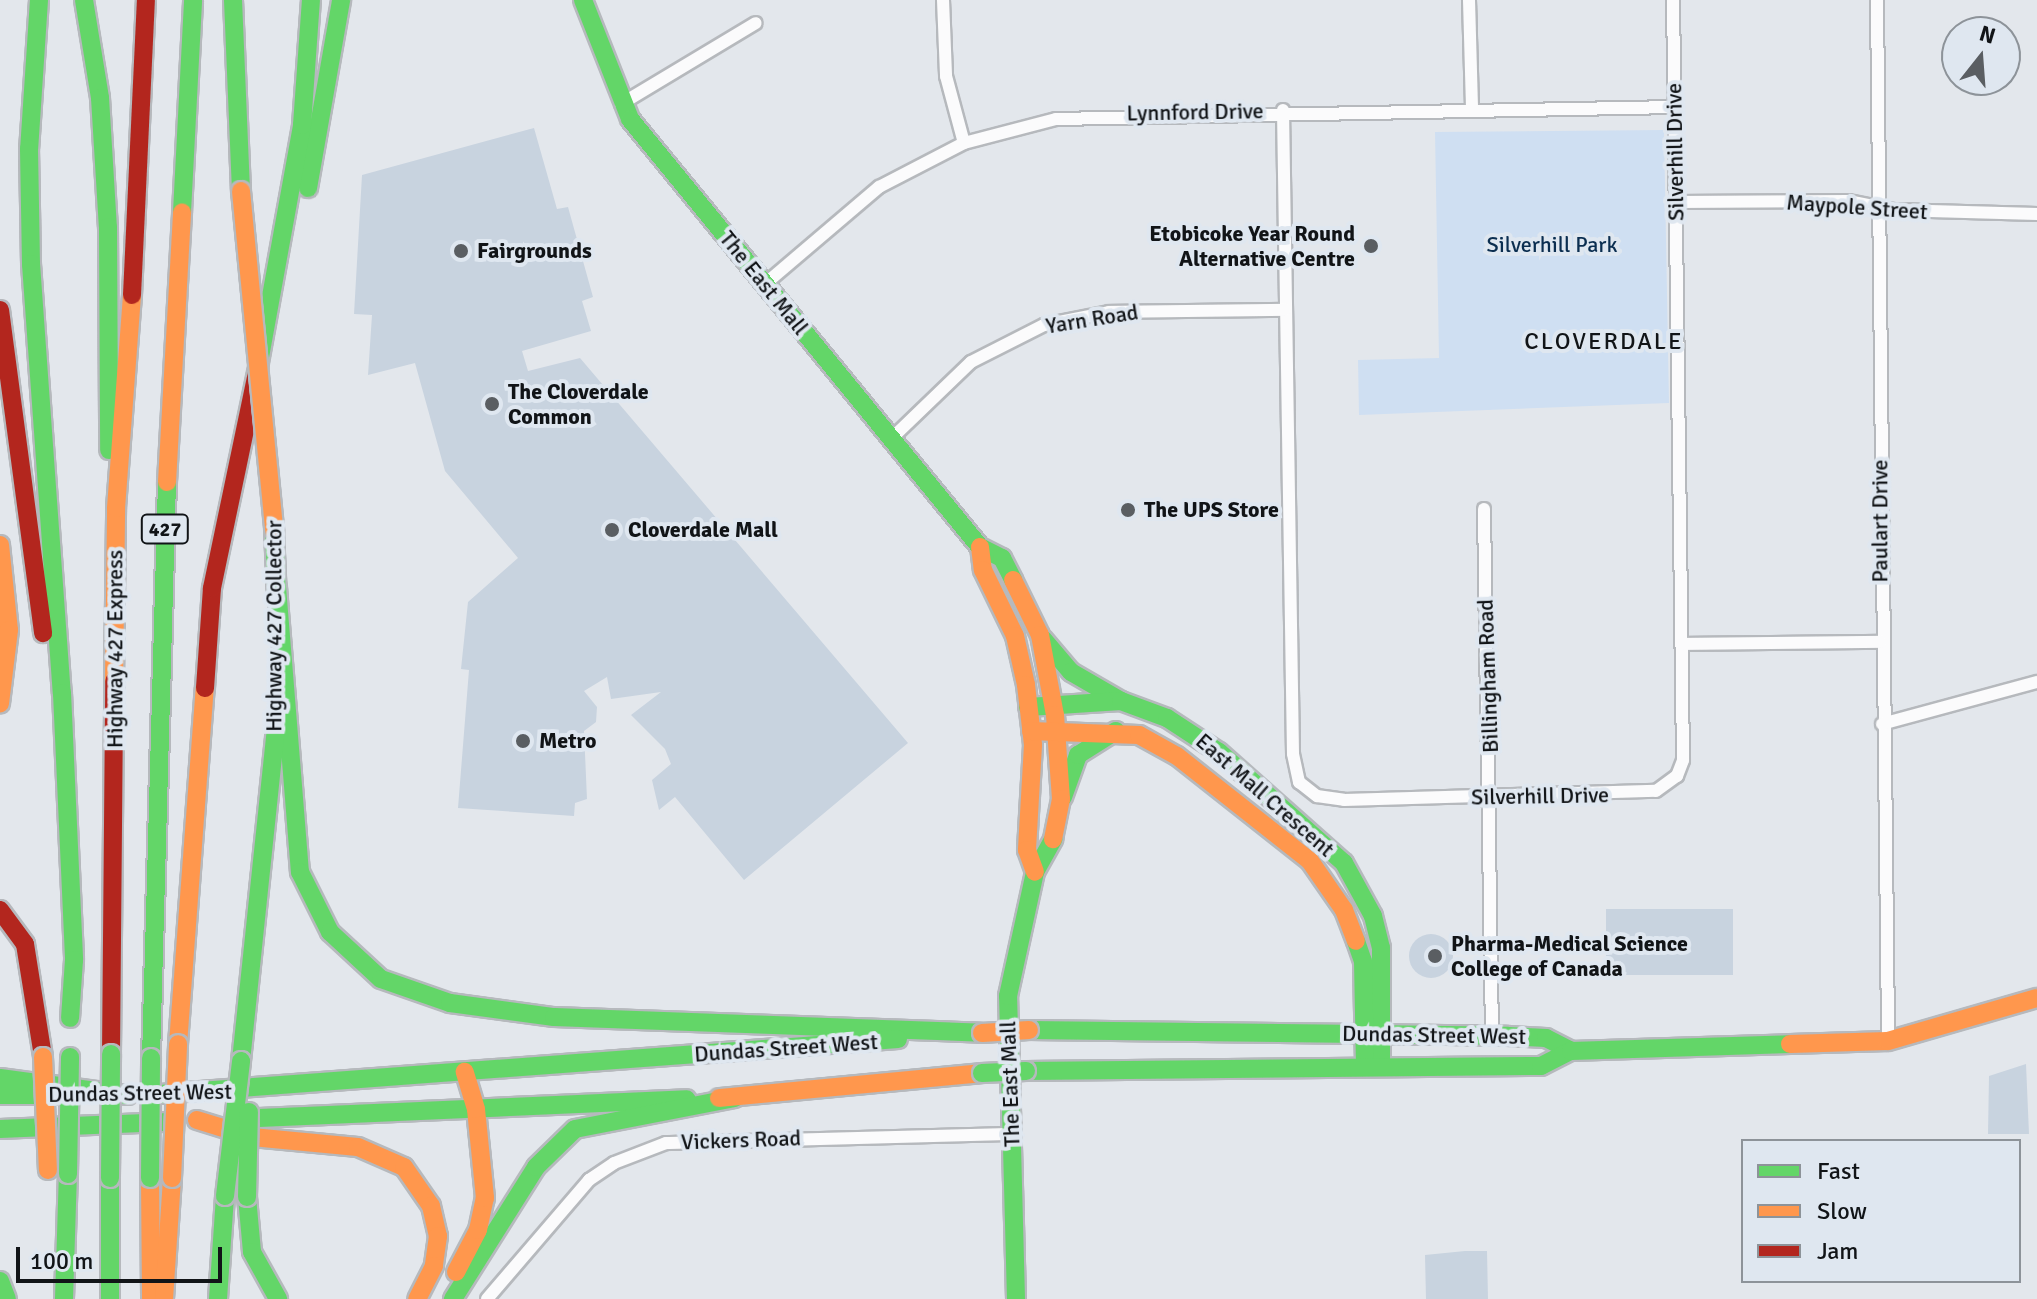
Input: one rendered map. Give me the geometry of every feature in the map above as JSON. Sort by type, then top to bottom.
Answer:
[{"type":"main road","points":[[39,0],[29,149],[31,264],[62,693],[74,960],[70,1018]]},
{"type":"main road","points":[[84,0],[101,112],[116,508]]},
{"type":"main road","name":"Highway 427 Express","points":[[110,1299],[116,508],[125,442],[146,0]]},
{"type":"main road","name":"Highway 427 Express","points":[[151,1299],[151,1058],[161,601],[193,0]]},
{"type":"main road","name":"Highway 427 Collector","points":[[218,1299],[225,1196],[246,1062],[248,1006],[279,704],[274,530],[241,191],[233,0]]},
{"type":"main road","points":[[164,1299],[178,1044],[212,588],[271,316],[302,125],[311,0]]},
{"type":"main road","points":[[271,316],[293,269],[341,0]]},
{"type":"main road","name":"The East Mall","points":[[583,0],[621,104],[980,547],[1002,558],[1040,635],[1057,728],[1061,799],[1050,854],[1035,872],[1008,996],[1016,1299]]},
{"type":"main road","points":[[0,310],[48,678],[70,1018],[64,1299]]},
{"type":"main road","points":[[0,545],[9,630],[0,703]]},
{"type":"main road","name":"The East Mall","points":[[980,547],[983,570],[1015,636],[1028,707],[1031,731],[1027,850],[1035,872]]},
{"type":"main road","points":[[277,587],[300,872],[313,906],[340,945],[394,986],[489,1009],[652,1024],[982,1033]]},
{"type":"main road","points":[[1040,635],[1071,672],[1121,701]]},
{"type":"main road","name":"East Mall Crescent","points":[[1028,707],[1121,701],[1200,737],[1344,863],[1373,916],[1381,948],[1373,1065]]},
{"type":"main road","name":"East Mall Crescent","points":[[1031,731],[1057,728],[1119,730],[1177,756],[1310,861],[1344,910],[1363,961],[1374,1035]]},
{"type":"main road","points":[[1061,799],[1078,755],[1119,730]]},
{"type":"main road","points":[[0,910],[25,944],[43,1057],[48,1170],[64,1242]]},
{"type":"main road","name":"Dundas Street West","points":[[0,1129],[735,1098],[1026,1071],[1373,1065],[1541,1066],[1571,1051],[1888,1041],[2037,998]]},
{"type":"main road","name":"Dundas Street West","points":[[0,1095],[128,1095],[1029,1030],[1546,1038],[1571,1051]]},
{"type":"main road","points":[[246,1062],[247,1197],[252,1252],[278,1299]]},
{"type":"main road","points":[[442,1299],[478,1230],[485,1198],[476,1109],[465,1072]]},
{"type":"main road","points":[[0,1078],[128,1095]]},
{"type":"main road","points":[[453,1299],[536,1167],[575,1129],[735,1098]]},
{"type":"main road","points":[[197,1120],[252,1137],[358,1147],[404,1167],[431,1206],[438,1236],[438,1253],[417,1299]]},
{"type":"main road","points":[[0,1281],[7,1299]]},
{"type":"street","points":[[943,0],[946,76],[964,143]]},
{"type":"street","points":[[1469,0],[1472,108]]},
{"type":"street","name":"Silverhill Drive","points":[[1283,110],[1296,776],[1310,793],[1327,798],[1640,794],[1668,785],[1683,760],[1684,644],[1673,0]]},
{"type":"street","name":"Paulart Drive","points":[[1877,0],[1881,642],[1888,1041]]},
{"type":"street","points":[[621,104],[756,23]]},
{"type":"street","name":"Lynnford Drive","points":[[765,284],[879,187],[964,143],[1056,119],[1283,110],[1674,107]]},
{"type":"street","name":"Maypole Street","points":[[1676,202],[1848,201],[1878,208],[2037,214]]},
{"type":"street","name":"Yarn Road","points":[[891,439],[971,362],[1044,325],[1109,312],[1285,310]]},
{"type":"street","name":"Billingham Road","points":[[1484,509],[1492,798],[1492,1036]]},
{"type":"street","points":[[1684,644],[1881,642]]},
{"type":"street","points":[[1882,724],[2037,682]]},
{"type":"street","name":"Vickers Road","points":[[487,1299],[589,1180],[666,1143],[1012,1134]]},
{"type":"green space","name":"Silverhill Park","points":[[1664,130],[1669,403],[1359,415],[1358,360],[1439,358],[1435,132]]},
{"type":"building","name":"Cloverdale Mall","points":[[534,128],[557,209],[568,207],[593,297],[582,301],[591,331],[522,351],[528,371],[580,358],[908,743],[744,880],[675,797],[659,810],[652,780],[671,764],[665,749],[631,715],[661,692],[611,699],[607,677],[584,691],[597,707],[596,722],[584,731],[587,799],[575,803],[574,816],[458,808],[469,670],[461,669],[468,602],[518,558],[445,471],[415,363],[368,375],[372,315],[354,314],[362,175]]},
{"type":"building","points":[[1606,909],[1733,909],[1733,975],[1606,975]]},
{"type":"building","points":[[1431,934],[1447,940],[1453,956],[1447,972],[1431,978],[1415,972],[1409,956],[1415,940]]},
{"type":"building","points":[[2026,1064],[2029,1134],[1988,1134],[1989,1076]]},
{"type":"building","points":[[1487,1251],[1488,1299],[1426,1299],[1425,1255]]},
{"type":"traffic: fast","points":[[39,0],[29,149],[31,264],[62,693],[74,960],[70,1018]]},
{"type":"traffic: fast","points":[[84,0],[100,98],[108,227],[109,450]]},
{"type":"traffic: fast","points":[[182,212],[193,0]]},
{"type":"traffic: fast","points":[[233,0],[241,191]]},
{"type":"traffic: fast","points":[[258,368],[302,125],[311,0]]},
{"type":"traffic: fast","points":[[308,188],[341,0]]},
{"type":"traffic: fast","points":[[583,0],[630,119],[980,547],[1002,558],[1013,580]]},
{"type":"traffic: fast","points":[[151,1058],[167,482]]},
{"type":"traffic: fast","points":[[274,530],[277,600]]},
{"type":"traffic: fast","points":[[277,587],[300,872],[330,932],[381,979],[450,1003],[554,1017],[982,1033]]},
{"type":"traffic: fast","points":[[1043,639],[1071,672],[1121,701]]},
{"type":"traffic: fast","points":[[1028,707],[1121,701],[1167,718],[1219,752],[1344,863],[1373,916],[1381,948],[1381,1066]]},
{"type":"traffic: fast","points":[[241,1061],[277,721]]},
{"type":"traffic: fast","points":[[1063,797],[1078,755],[1116,731]]},
{"type":"traffic: fast","points":[[1016,1299],[1008,996],[1035,872],[1053,839]]},
{"type":"traffic: fast","points":[[1356,941],[1363,961],[1365,1065]]},
{"type":"traffic: fast","points":[[1029,1030],[1508,1036],[1546,1038],[1571,1051]]},
{"type":"traffic: fast","points":[[160,1094],[898,1039]]},
{"type":"traffic: fast","points":[[1026,1071],[1541,1066],[1571,1051],[1790,1044]]},
{"type":"traffic: fast","points":[[110,1178],[111,1054]]},
{"type":"traffic: fast","points":[[68,1174],[70,1057]]},
{"type":"traffic: fast","points":[[150,1178],[151,1058]]},
{"type":"traffic: fast","points":[[225,1196],[241,1061]]},
{"type":"traffic: fast","points":[[982,1073],[1026,1071]]},
{"type":"traffic: fast","points":[[0,1078],[128,1095]]},
{"type":"traffic: fast","points":[[0,1095],[60,1095]]},
{"type":"traffic: fast","points":[[453,1299],[536,1167],[575,1129],[735,1098]]},
{"type":"traffic: fast","points":[[236,1119],[687,1099]]},
{"type":"traffic: fast","points":[[247,1197],[249,1112]]},
{"type":"traffic: fast","points":[[0,1129],[164,1122]]},
{"type":"traffic: fast","points":[[64,1299],[68,1174]]},
{"type":"traffic: fast","points":[[110,1178],[110,1299]]},
{"type":"traffic: fast","points":[[218,1299],[225,1196]]},
{"type":"traffic: fast","points":[[247,1197],[252,1252],[278,1299]]},
{"type":"traffic: fast","points":[[0,1281],[7,1299]]},
{"type":"traffic: slow","points":[[241,191],[274,530]]},
{"type":"traffic: slow","points":[[167,482],[182,212]]},
{"type":"traffic: slow","points":[[114,681],[116,508],[132,295]]},
{"type":"traffic: slow","points":[[0,545],[9,630],[0,703]]},
{"type":"traffic: slow","points":[[980,547],[983,570],[1015,636],[1026,685],[1033,745],[1027,850],[1035,872]]},
{"type":"traffic: slow","points":[[1013,580],[1040,635],[1055,715],[1061,799],[1053,839]]},
{"type":"traffic: slow","points":[[178,1044],[205,688]]},
{"type":"traffic: slow","points":[[1031,731],[1139,735],[1177,756],[1310,861],[1344,910],[1356,941]]},
{"type":"traffic: slow","points":[[1790,1044],[1888,1041],[2037,998]]},
{"type":"traffic: slow","points":[[982,1033],[1029,1030]]},
{"type":"traffic: slow","points":[[172,1178],[178,1044]]},
{"type":"traffic: slow","points":[[43,1057],[48,1170]]},
{"type":"traffic: slow","points":[[456,1272],[478,1230],[485,1198],[476,1109],[465,1072]]},
{"type":"traffic: slow","points":[[719,1098],[982,1073]]},
{"type":"traffic: slow","points":[[197,1120],[252,1137],[358,1147],[404,1167],[431,1206],[438,1236],[434,1266],[417,1299]]},
{"type":"traffic: slow","points":[[150,1178],[151,1299]]},
{"type":"traffic: slow","points":[[164,1299],[172,1178]]},
{"type":"traffic: jam","points":[[132,295],[146,0]]},
{"type":"traffic: jam","points":[[0,310],[43,633]]},
{"type":"traffic: jam","points":[[205,688],[212,588],[258,368]]},
{"type":"traffic: jam","points":[[111,1054],[114,681]]},
{"type":"traffic: jam","points":[[0,910],[25,944],[43,1057]]},
{"type":"place","name":"Etobicoke Year Round Alternative Centre","points":[[1371,246]]},
{"type":"place","name":"Fairgrounds","points":[[461,251]]},
{"type":"place","name":"The Cloverdale Common","points":[[492,404]]},
{"type":"place","name":"The UPS Store","points":[[1128,510]]},
{"type":"place","name":"Cloverdale Mall","points":[[612,530]]},
{"type":"place","name":"Metro","points":[[523,741]]},
{"type":"place","name":"Pharma-Medical Science College of Canada","points":[[1435,956]]},
{"type":"district","name":"CLOVERDALE","points":[[1604,342]]}]
